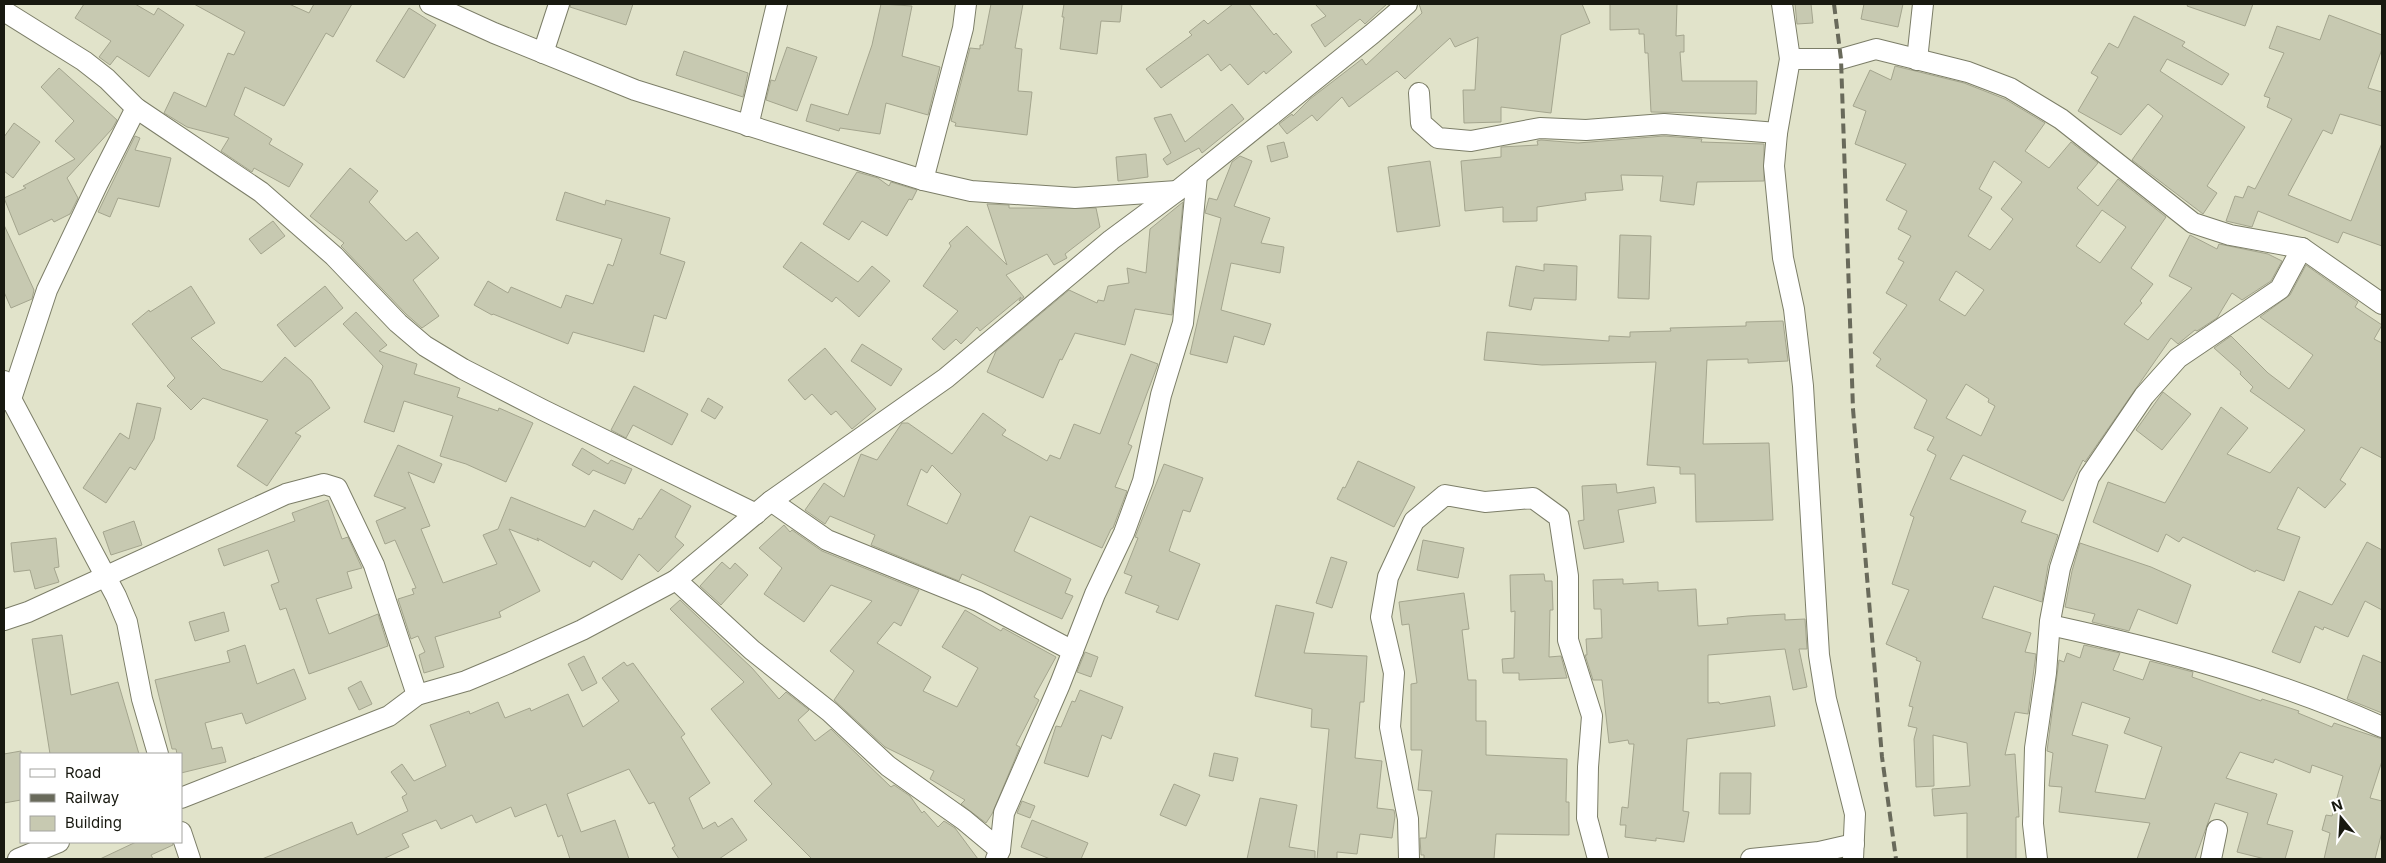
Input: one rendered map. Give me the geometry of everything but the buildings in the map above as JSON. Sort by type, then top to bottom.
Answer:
[{"type":"street","points":[[430,4],[635,90],[924,180],[971,191],[1075,198],[1177,192]]},
{"type":"street","points":[[543,53],[560,4]]},
{"type":"street","points":[[748,126],[777,4]]},
{"type":"street","points":[[924,180],[963,28],[966,4]]},
{"type":"street","points":[[182,798],[389,716],[417,695],[466,681],[582,630],[676,580],[772,501],[946,378],[1111,240],[1177,192],[1372,34],[1406,4]]},
{"type":"street","points":[[1751,859],[1819,852],[1854,852],[1855,814],[1826,699],[1819,655],[1803,386],[1794,309],[1784,258],[1774,166],[1777,134],[1790,59],[1782,4]]},
{"type":"street","points":[[1917,60],[1923,4]]},
{"type":"street","points":[[4,11],[84,62],[107,79],[136,108],[261,192],[334,256],[398,323],[425,346],[463,369],[543,410],[756,514]]},
{"type":"street","points":[[1790,59],[1841,59],[1876,49],[1968,72],[2010,88],[2062,118],[2193,223],[2230,234],[2302,248],[2382,304]]},
{"type":"street","points":[[1419,93],[1421,123],[1438,138],[1471,141],[1540,128],[1586,130],[1664,124],[1777,134]]},
{"type":"street","points":[[136,108],[47,290],[6,393],[106,576],[127,622],[142,699],[158,753]]},
{"type":"street","points":[[998,855],[1004,813],[1073,651],[1095,594],[1124,533],[1143,481],[1161,395],[1183,322],[1197,175]]},
{"type":"street","points":[[2037,859],[2033,824],[2035,748],[2050,624],[2060,568],[2089,477],[2144,396],[2178,358],[2280,289],[2302,248]]},
{"type":"street","points":[[4,620],[28,612],[286,494],[324,484],[337,488],[374,565],[417,695]]},
{"type":"street","points":[[1409,859],[1408,819],[1390,727],[1394,673],[1381,617],[1388,577],[1414,521],[1445,495],[1485,502],[1533,498],[1559,517],[1568,576],[1568,640],[1592,716],[1587,818],[1598,859]]},
{"type":"street","points":[[772,501],[827,540],[970,598],[1045,634],[1073,651]]},
{"type":"street","points":[[676,580],[752,650],[830,712],[888,766],[964,820],[998,855]]},
{"type":"street","points":[[2050,624],[2145,646],[2251,677],[2328,702],[2382,727]]},
{"type":"street","points":[[2211,859],[2216,830]]},
{"type":"street","points":[[182,835],[190,859]]},
{"type":"street","points":[[18,859],[58,848]]},
{"type":"railway","points":[[1834,4],[1841,59],[1853,409],[1882,757],[1896,859]]}]
